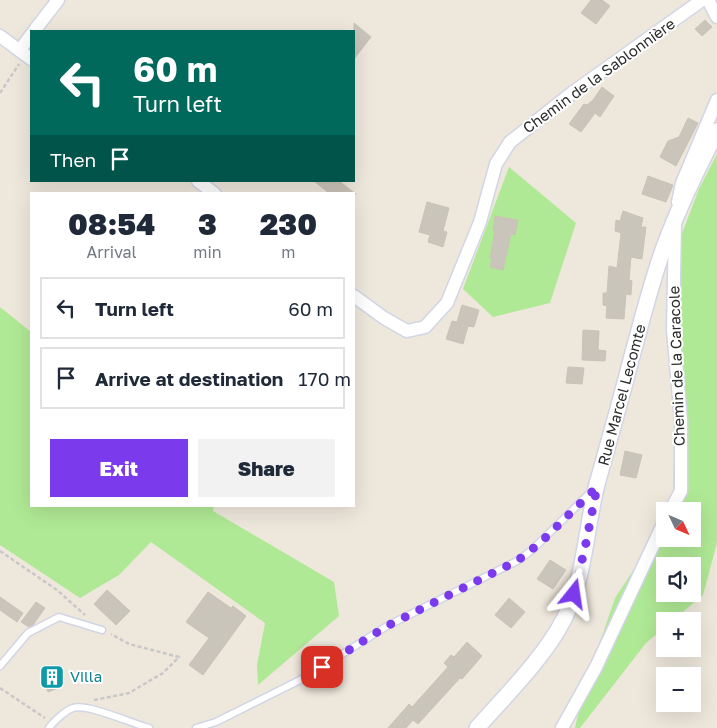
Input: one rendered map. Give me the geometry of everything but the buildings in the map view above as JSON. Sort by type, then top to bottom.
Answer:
[{"type":"street","points":[[35,30],[58,0]]},
{"type":"street","name":"Chemin de la Sablonnière","points":[[355,297],[384,318],[407,331],[425,327],[447,303],[480,222],[496,164],[510,142],[572,93],[702,0]]},
{"type":"street","points":[[708,0],[717,16]]},
{"type":"street","points":[[0,36],[30,58]]},
{"type":"street","points":[[20,50],[30,36]]},
{"type":"street","name":"Chemin de la Caracole","points":[[675,502],[681,491],[681,421],[673,330],[676,218],[682,183],[717,100]]},
{"type":"street","name":"Rue Marcel Lecomte","points":[[477,728],[550,641],[564,618],[574,594],[597,487],[647,300],[663,249],[699,166],[717,131]]},
{"type":"street","points":[[199,182],[212,192]]},
{"type":"street","points":[[562,728],[596,667],[656,539]]},
{"type":"lane","points":[[196,728],[216,722],[306,677],[387,626],[517,561],[532,550],[597,487]]},
{"type":"lane","points":[[0,666],[28,633],[59,617],[102,630]]},
{"type":"lane","points":[[50,725],[73,708],[91,709],[149,728]]},
{"type":"path","points":[[0,93],[20,62],[20,50]]},
{"type":"path","points":[[0,551],[57,590],[102,630],[129,644],[179,657],[163,673],[129,693],[96,700],[73,708]]},
{"type":"path","points":[[0,688],[50,725]]},
{"type":"green space","points":[[717,154],[717,543],[701,597],[701,557],[656,557],[656,602],[695,602],[683,612],[656,612],[656,635],[646,643],[580,728],[575,728],[583,692],[615,598],[642,557],[656,530],[656,548],[701,548],[701,502],[670,502],[673,496],[678,244],[699,189]]},
{"type":"green space","points":[[509,167],[576,223],[550,303],[493,317],[463,289]]},
{"type":"green space","points":[[0,307],[30,331],[30,507],[214,507],[213,511],[334,582],[339,616],[258,685],[257,665],[265,623],[151,542],[119,575],[80,598],[0,545]]},
{"type":"place","name":"Villa","points":[[52,677]]},
{"type":"route","points":[[322,667],[387,626],[517,561],[540,543],[597,487],[574,594]]}]
